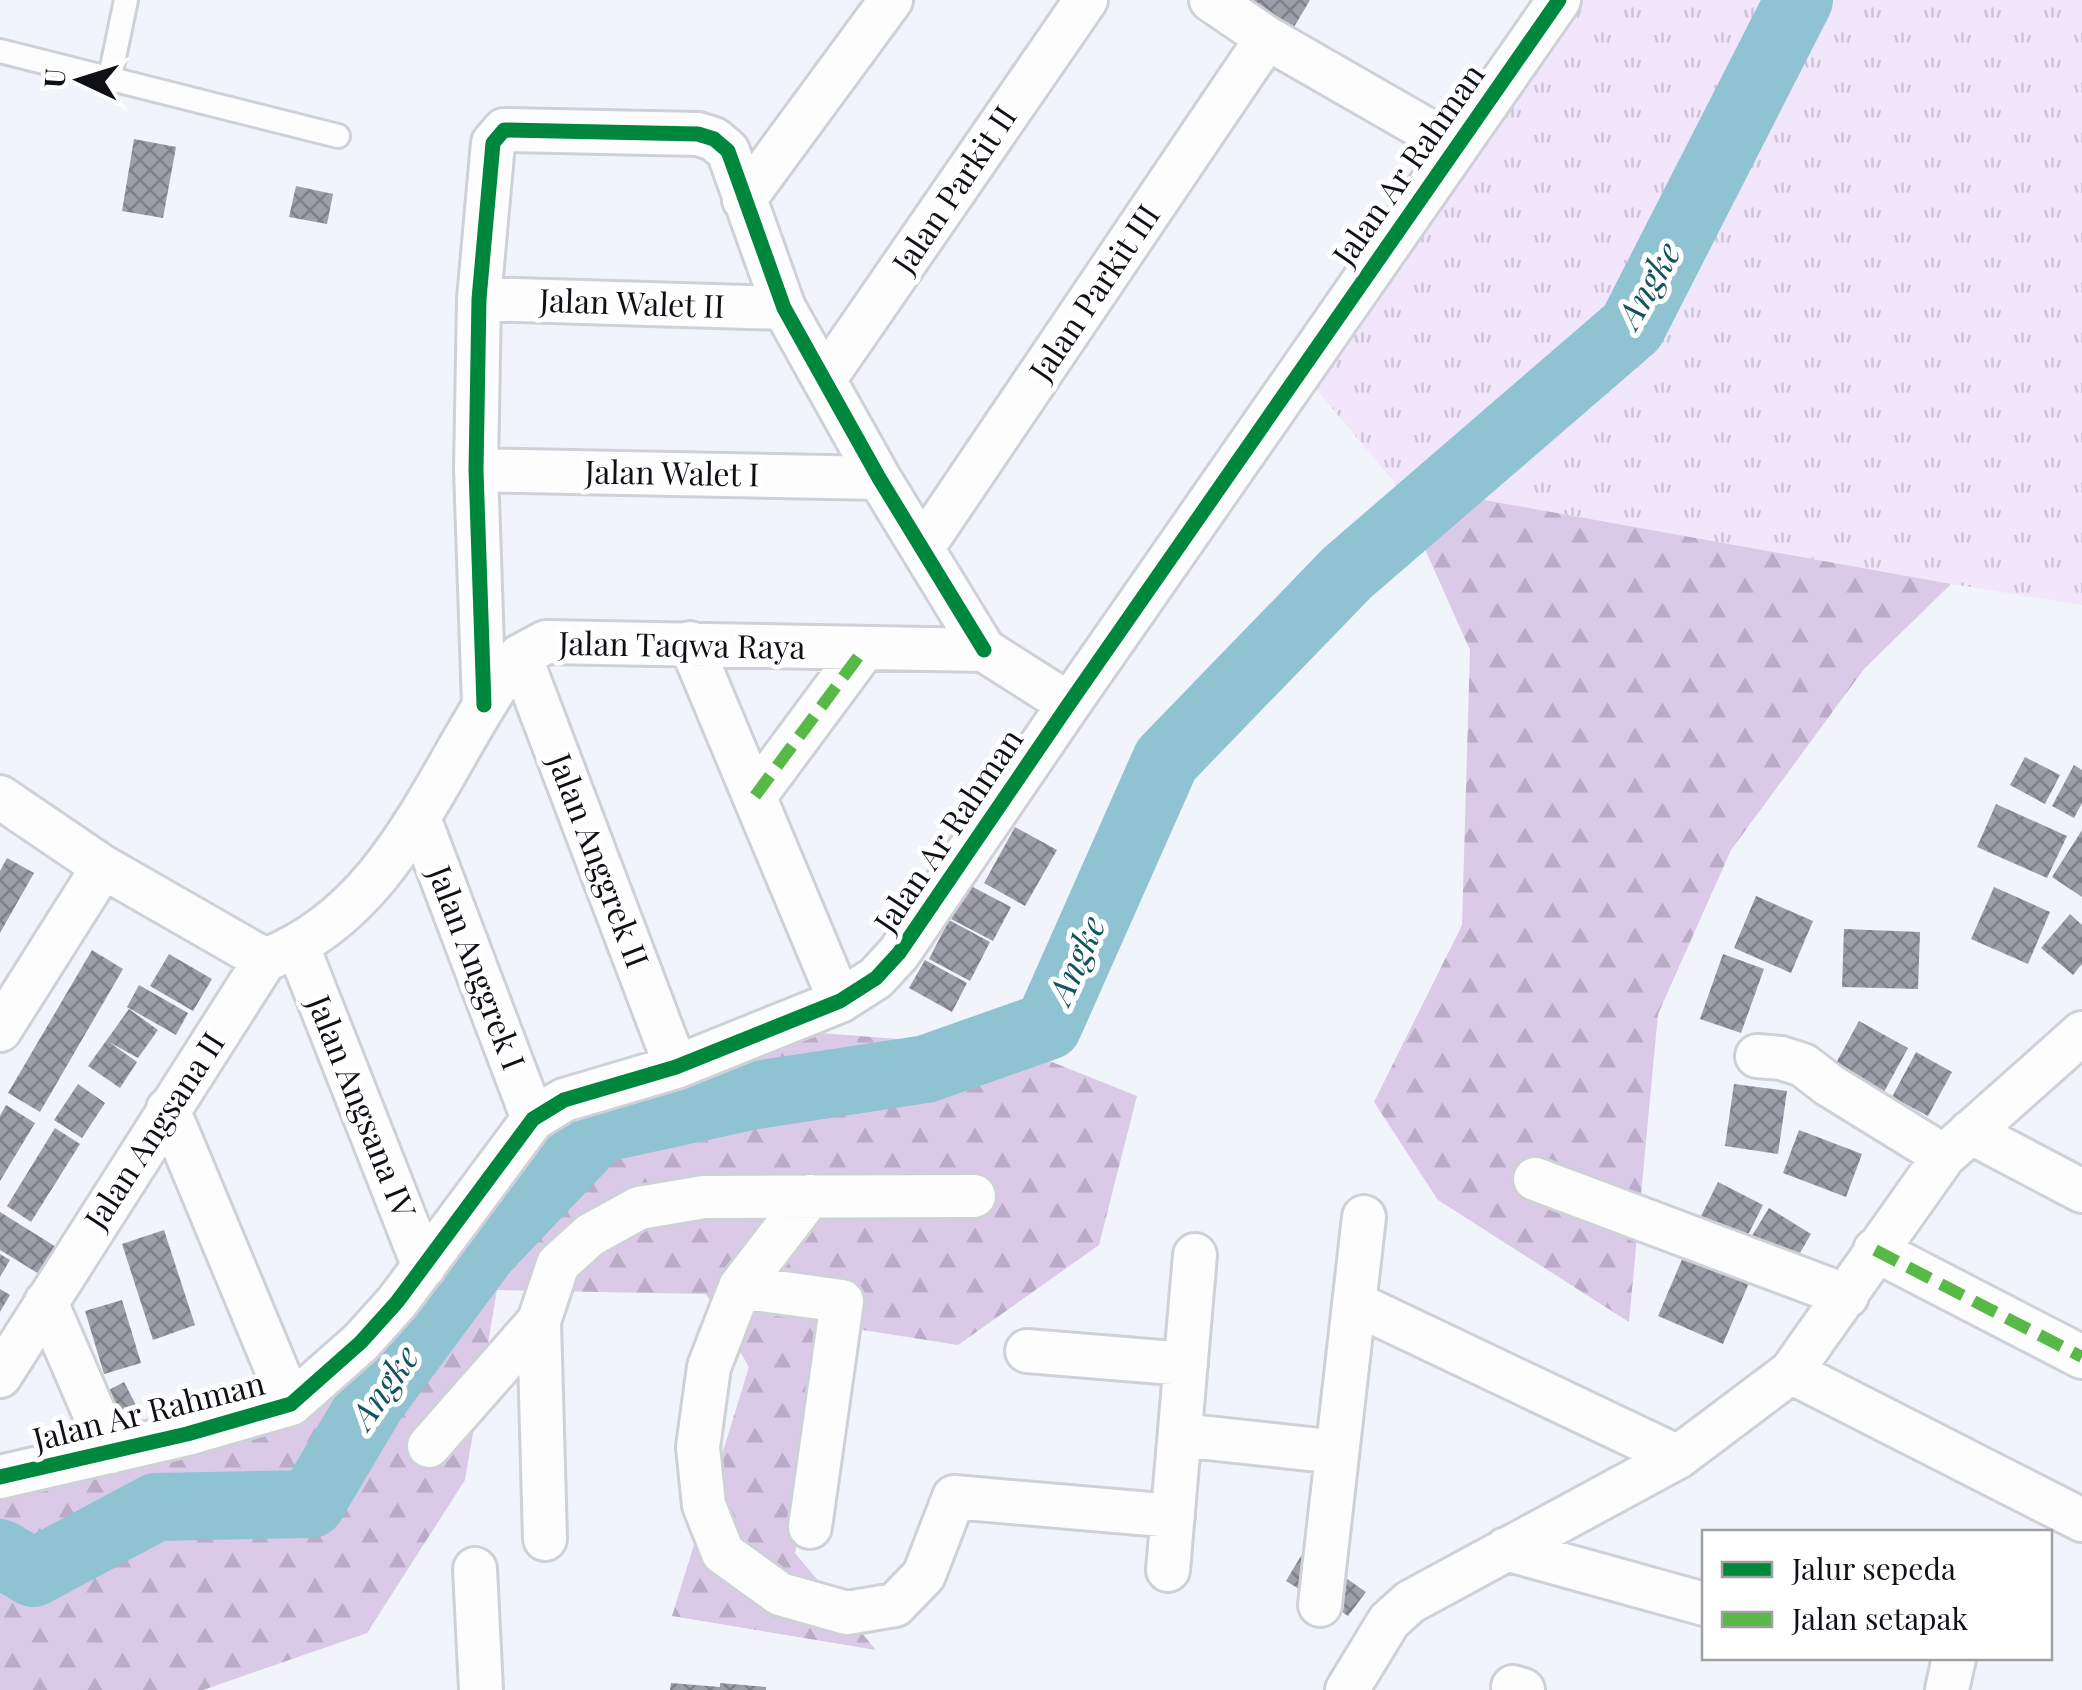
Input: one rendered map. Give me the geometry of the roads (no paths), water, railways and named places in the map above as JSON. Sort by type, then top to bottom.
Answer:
[{"type":"street","points":[[744,200],[891,0]]},
{"type":"street","name":"Jalan Parkit II","points":[[824,380],[1086,0]]},
{"type":"street","points":[[1211,0],[1268,38],[1455,146]]},
{"type":"street","name":"Jalan Ar Rahman","points":[[0,1477],[291,1404],[361,1342],[424,1267],[533,1118],[564,1100],[676,1067],[840,1001],[876,978],[900,954],[1068,704],[1559,0]]},
{"type":"street","name":"Jalan Parkit III","points":[[923,547],[1268,38]]},
{"type":"street","points":[[484,704],[476,470],[479,299],[492,143],[504,130],[698,134],[714,139],[728,151],[784,308],[874,478],[923,547],[984,650],[1068,704]]},
{"type":"street","name":"Jalan Walet II","points":[[479,299],[784,308]]},
{"type":"street","name":"Jalan Walet I","points":[[476,470],[874,478]]},
{"type":"street","name":"Jalan Taqwa Raya","points":[[281,954],[352,905],[378,878],[419,818],[484,704],[520,656],[546,642],[984,650]]},
{"type":"street","points":[[690,643],[840,1001]]},
{"type":"street","points":[[755,796],[864,650]]},
{"type":"street","name":"Jalan Anggrek II","points":[[520,656],[676,1067]]},
{"type":"street","points":[[0,798],[103,867],[281,954]]},
{"type":"street","name":"Jalan Anggrek I","points":[[419,818],[533,1118]]},
{"type":"street","points":[[0,1030],[103,867]]},
{"type":"street","name":"Jalan Angsana II","points":[[0,1376],[168,1108],[281,954]]},
{"type":"street","name":"Jalan Angsana IV","points":[[281,954],[424,1267]]},
{"type":"street","points":[[1347,1690],[1389,1620],[1410,1602],[1678,1457],[1790,1372],[1847,1296],[1875,1250],[1957,1144],[2082,1034]]},
{"type":"street","points":[[1757,1056],[1804,1065],[1829,1086],[1957,1144],[2082,1191]]},
{"type":"street","points":[[168,1108],[291,1404]]},
{"type":"street","points":[[1536,1180],[1847,1296]]},
{"type":"street","points":[[810,1196],[740,1287],[709,1368],[698,1446],[704,1504],[722,1553],[780,1594],[847,1613],[896,1605],[924,1575],[954,1497],[1173,1516]]},
{"type":"street","points":[[545,1539],[539,1321],[558,1264],[590,1234],[639,1208],[704,1197],[974,1196]]},
{"type":"street","points":[[1320,1604],[1364,1217]]},
{"type":"street","points":[[1875,1250],[2082,1357]]},
{"type":"street","points":[[1168,1570],[1195,1255]]},
{"type":"street","points":[[740,1287],[842,1301],[810,1528]]},
{"type":"street","points":[[46,1302],[111,1452]]},
{"type":"street","points":[[1354,1303],[1678,1457]]},
{"type":"street","points":[[429,1446],[539,1321]]},
{"type":"street","points":[[1027,1351],[1186,1364]]},
{"type":"street","points":[[1790,1372],[2082,1520]]},
{"type":"street","points":[[1180,1435],[1337,1452]]},
{"type":"street","points":[[1506,1549],[1702,1603]]},
{"type":"street","points":[[475,1569],[481,1690]]},
{"type":"street","points":[[1947,1690],[1954,1660]]},
{"type":"lane","points":[[110,76],[126,0]]},
{"type":"lane","points":[[0,51],[338,136]]},
{"type":"waterway","name":"Angke","points":[[0,1553],[33,1573],[156,1507],[311,1504],[372,1401],[484,1250],[599,1129],[750,1096],[926,1069],[1048,1026],[1166,760],[1347,573],[1632,327],[1799,0]]}]
